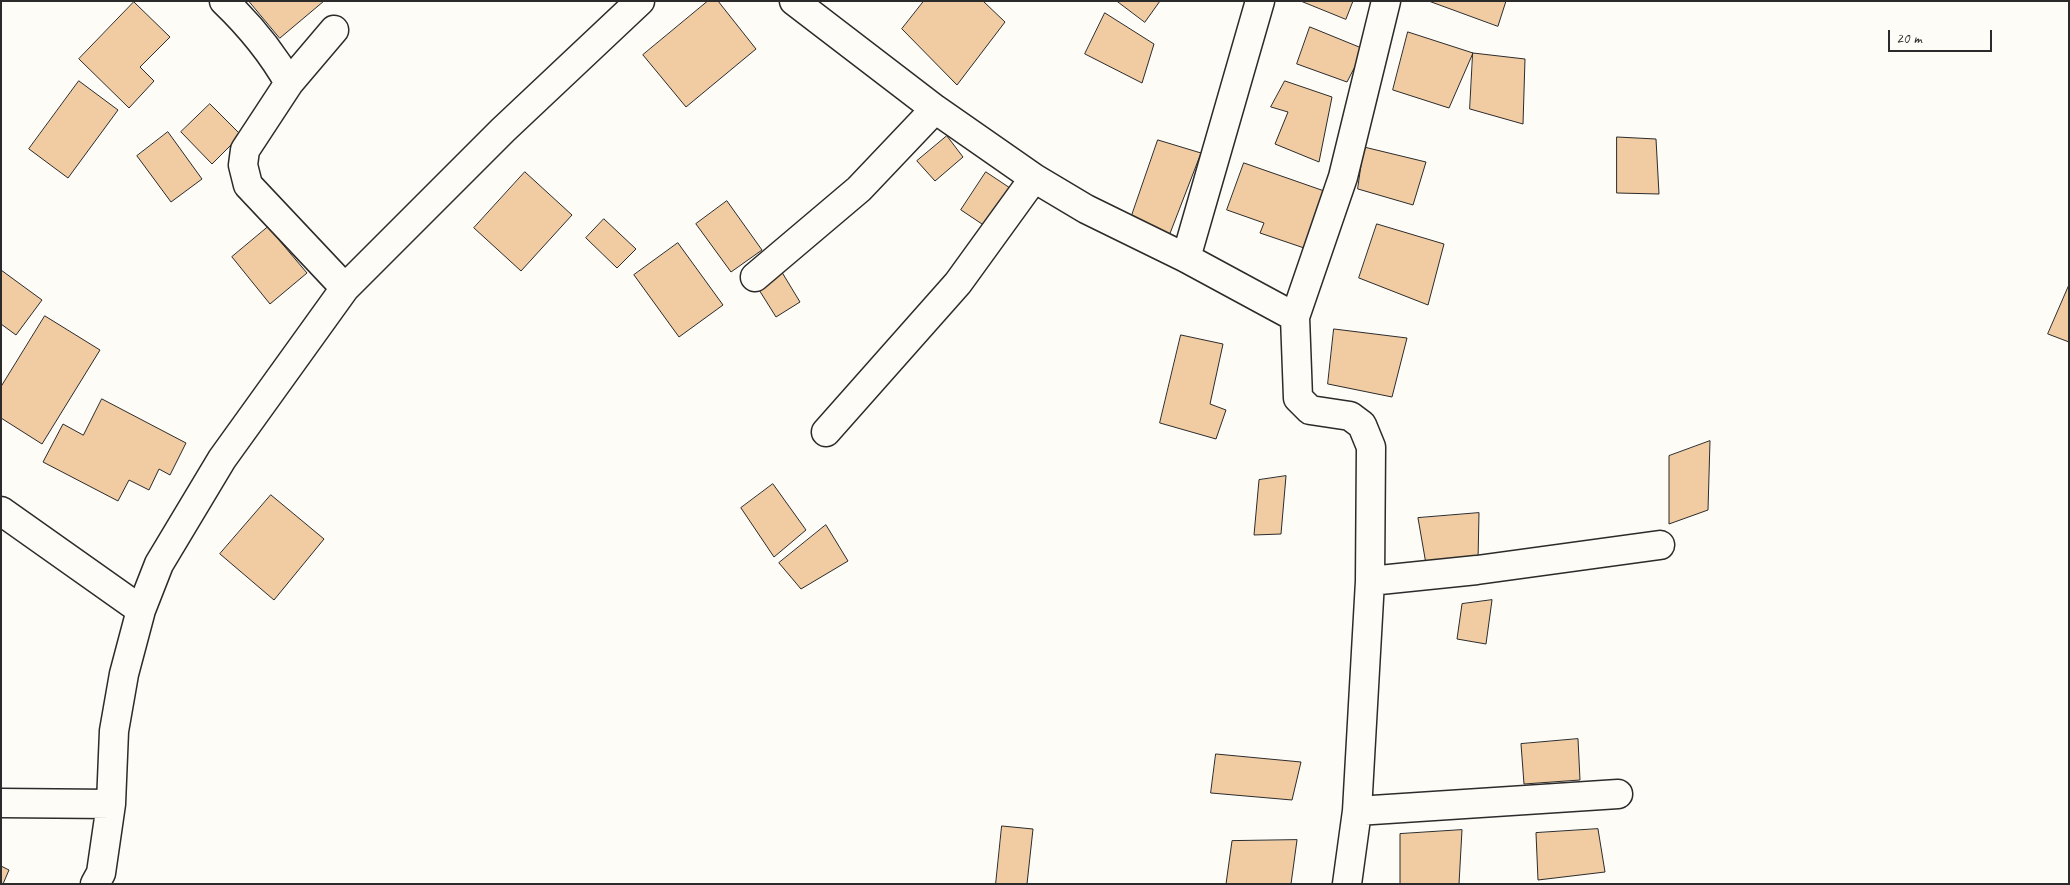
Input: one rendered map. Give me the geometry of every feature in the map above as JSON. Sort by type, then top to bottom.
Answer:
[{"type":"street","points":[[224,1],[275,57],[289,82]]},
{"type":"street","points":[[95,884],[101,873],[111,804],[114,732],[124,674],[141,610],[158,564],[222,460],[345,288],[503,130],[640,1]]},
{"type":"street","points":[[794,1],[935,109],[1034,178],[1086,209],[1186,258],[1295,318]]},
{"type":"street","points":[[1186,258],[1260,1]]},
{"type":"street","points":[[1347,884],[1357,811],[1370,581],[1371,447],[1362,425],[1350,416],[1310,410],[1298,398],[1295,318],[1343,177],[1386,1]]},
{"type":"street","points":[[334,30],[289,82],[245,150],[243,165],[248,185],[345,288]]},
{"type":"street","points":[[755,277],[859,189],[935,109]]},
{"type":"street","points":[[826,432],[958,283],[1034,178]]},
{"type":"street","points":[[1,510],[141,610]]},
{"type":"street","points":[[1370,581],[1477,570],[1660,545]]},
{"type":"street","points":[[1357,811],[1618,794]]},
{"type":"street","points":[[1,803],[111,804]]},
{"type":"building","points":[[249,1],[324,1],[280,38]]},
{"type":"building","points":[[708,1],[718,1],[756,49],[686,107],[643,55]]},
{"type":"building","points":[[924,1],[983,1],[1005,22],[957,85],[902,29]]},
{"type":"building","points":[[1117,1],[1160,1],[1145,22]]},
{"type":"building","points":[[1301,1],[1353,1],[1346,19]]},
{"type":"building","points":[[1429,1],[1506,1],[1498,26]]},
{"type":"building","points":[[134,2],[170,37],[140,67],[154,81],[129,108],[79,59]]},
{"type":"building","points":[[1105,13],[1154,44],[1142,83],[1085,54]]},
{"type":"building","points":[[1310,27],[1364,49],[1347,82],[1297,64]]},
{"type":"building","points":[[1408,32],[1473,53],[1449,108],[1393,90]]},
{"type":"building","points":[[1473,53],[1525,59],[1523,124],[1470,109]]},
{"type":"building","points":[[79,81],[118,110],[68,178],[29,149]]},
{"type":"building","points":[[1285,81],[1332,97],[1319,162],[1275,144],[1288,112],[1271,107]]},
{"type":"building","points":[[210,104],[241,135],[212,164],[181,132]]},
{"type":"building","points":[[168,132],[202,179],[171,202],[137,156]]},
{"type":"building","points":[[947,136],[963,157],[935,181],[917,161]]},
{"type":"building","points":[[1617,137],[1656,139],[1659,194],[1617,193]]},
{"type":"building","points":[[1158,140],[1201,153],[1169,236],[1129,224]]},
{"type":"building","points":[[1364,147],[1426,162],[1413,205],[1358,189]]},
{"type":"building","points":[[1244,163],[1330,193],[1310,250],[1260,233],[1264,223],[1227,210]]},
{"type":"building","points":[[525,172],[572,215],[521,271],[474,228]]},
{"type":"building","points":[[986,172],[1010,188],[985,226],[961,210]]},
{"type":"building","points":[[727,201],[762,250],[731,272],[696,224]]},
{"type":"building","points":[[604,219],[636,249],[617,268],[586,238]]},
{"type":"building","points":[[1377,224],[1444,244],[1428,305],[1359,278]]},
{"type":"building","points":[[268,227],[307,273],[270,304],[232,257]]},
{"type":"building","points":[[678,243],[723,305],[679,337],[634,275]]},
{"type":"building","points":[[780,269],[800,302],[776,317],[756,285]]},
{"type":"building","points":[[1,270],[42,300],[16,335],[1,324]]},
{"type":"building","points":[[2069,285],[2069,342],[2048,334]]},
{"type":"building","points":[[45,316],[100,350],[42,444],[1,418],[1,387]]},
{"type":"building","points":[[1334,329],[1407,338],[1392,397],[1328,384]]},
{"type":"building","points":[[1181,335],[1223,344],[1210,404],[1226,410],[1216,439],[1160,423]]},
{"type":"building","points":[[102,399],[186,443],[170,475],[159,469],[149,490],[129,480],[118,501],[43,462],[63,424],[83,435]]},
{"type":"building","points":[[1710,441],[1708,510],[1669,524],[1669,456]]},
{"type":"building","points":[[1286,476],[1281,534],[1254,535],[1259,480]]},
{"type":"building","points":[[773,484],[806,530],[774,557],[741,508]]},
{"type":"building","points":[[271,495],[324,539],[274,600],[220,554]]},
{"type":"building","points":[[1479,513],[1478,561],[1426,564],[1418,518]]},
{"type":"building","points":[[826,525],[848,561],[801,589],[779,563]]},
{"type":"building","points":[[1492,600],[1486,644],[1457,639],[1462,604]]},
{"type":"building","points":[[1578,739],[1580,780],[1524,784],[1521,744]]},
{"type":"building","points":[[1216,754],[1301,762],[1292,800],[1211,793]]},
{"type":"building","points":[[1002,826],[1033,829],[1027,884],[996,884]]},
{"type":"building","points":[[1598,829],[1605,872],[1538,880],[1536,833]]},
{"type":"building","points":[[1462,830],[1459,884],[1400,884],[1400,834]]},
{"type":"building","points":[[1297,840],[1291,884],[1226,884],[1232,841]]},
{"type":"building","points":[[1,866],[9,870],[3,884],[1,884]]}]
